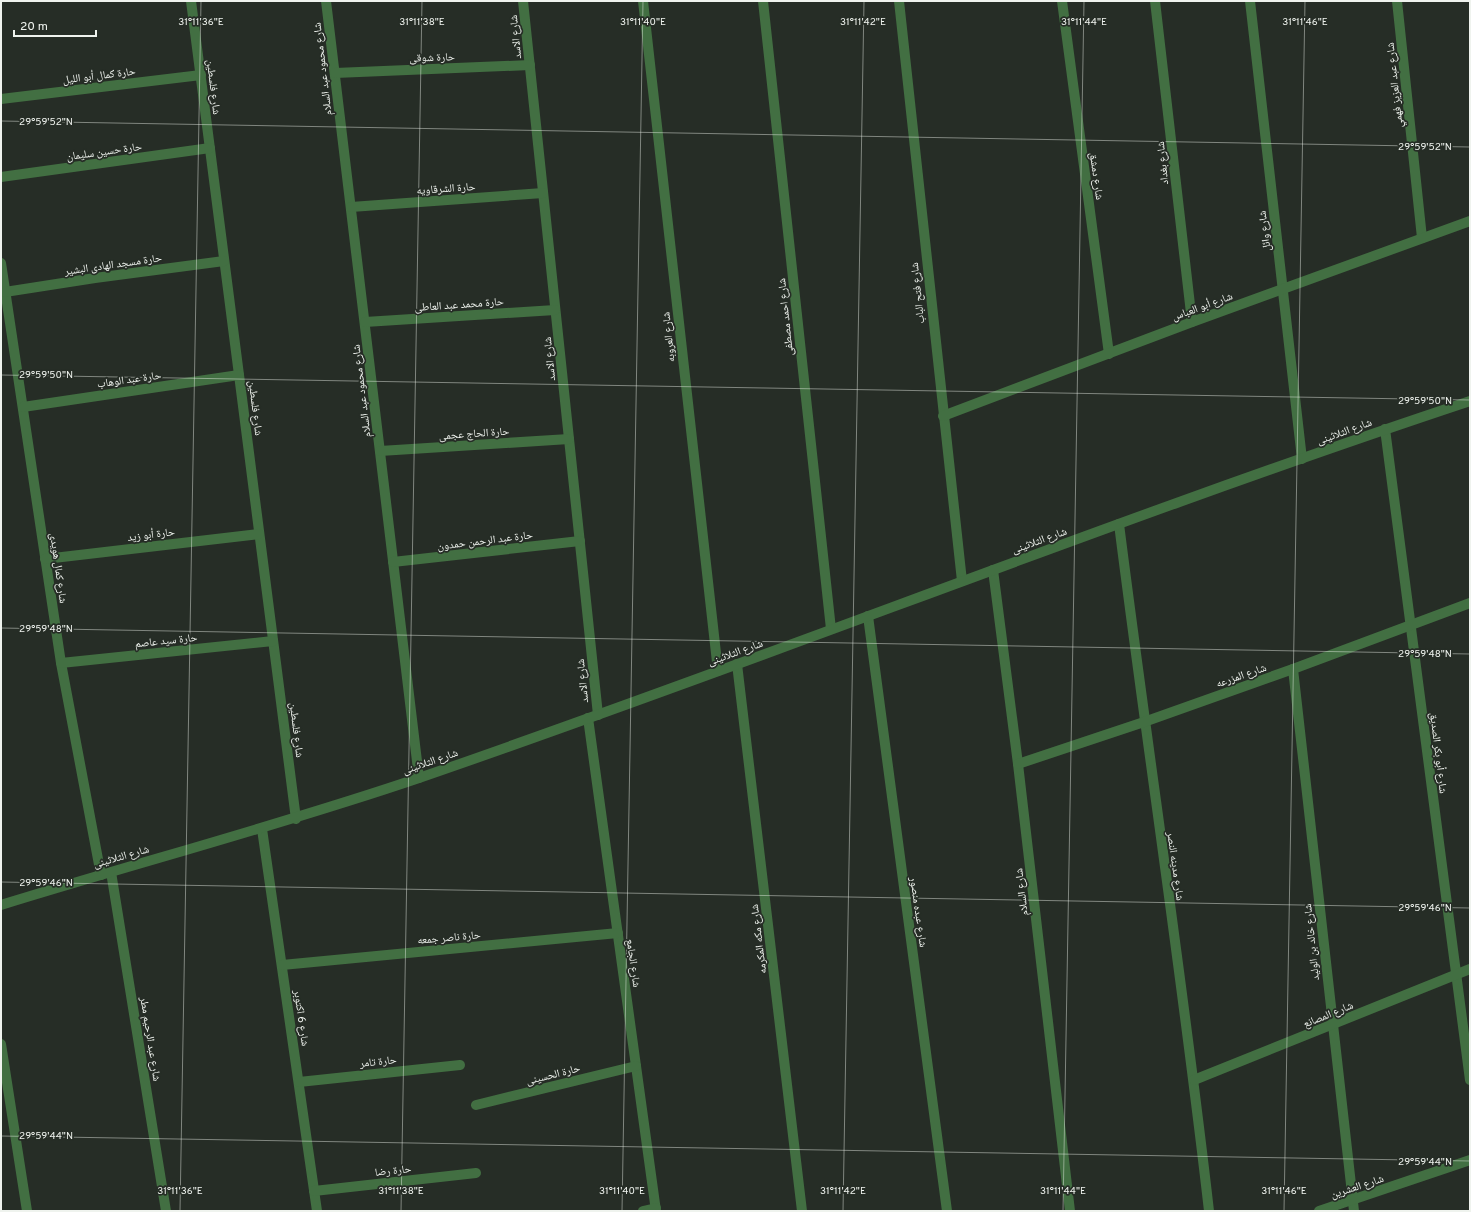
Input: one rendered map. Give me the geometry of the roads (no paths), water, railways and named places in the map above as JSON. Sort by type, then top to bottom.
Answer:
[{"type":"street","name":"شارع فلسطين","points":[[191,1],[296,819]]},
{"type":"street","name":"شارع محمود عبد السلام","points":[[326,1],[418,778]]},
{"type":"street","name":"شارع الاسد","points":[[523,1],[580,541],[593,717]]},
{"type":"street","name":"شارع العروبه","points":[[643,1],[718,671]]},
{"type":"street","name":"شارع احمد مصطفى","points":[[764,1],[831,629]]},
{"type":"street","name":"شارع فتح الباب","points":[[899,1],[962,582]]},
{"type":"street","name":"شارع دمشق","points":[[1062,1],[1109,354]]},
{"type":"street","name":"شارع بغداد","points":[[1155,1],[1192,322]]},
{"type":"street","name":"شارع وائل","points":[[1250,1],[1302,459]]},
{"type":"street","name":"شارع عبد العزيز فهمي","points":[[1398,1],[1422,238]]},
{"type":"street","name":"حارة شوقى","points":[[335,73],[530,65]]},
{"type":"street","name":"حارة كمال أبو الليل","points":[[1,99],[201,75]]},
{"type":"street","name":"حارة حسين سليمان","points":[[1,177],[210,148]]},
{"type":"street","name":"حارة الشرقاويه","points":[[351,207],[543,193]]},
{"type":"street","name":"شارع أبو العباس","points":[[943,416],[1192,322],[1470,221]]},
{"type":"street","name":"حارة مسجد الهادى البشير","points":[[5,292],[95,278],[224,261]]},
{"type":"street","name":"شارع كمال هويدى","points":[[1,263],[60,662],[100,875]]},
{"type":"street","name":"حارة محمد عبد العاطى","points":[[364,322],[556,310]]},
{"type":"street","name":"حارة عبد الوهاب","points":[[23,407],[239,375]]},
{"type":"street","name":"شارع الثلاثينى","points":[[1,905],[296,819],[418,778],[593,717],[1119,524],[1385,429],[1470,401]]},
{"type":"street","name":"شارع أبو بكر الصديق","points":[[1385,429],[1470,1080]]},
{"type":"street","name":"حارة الحاج عجمى","points":[[380,451],[569,439]]},
{"type":"street","name":"شارع مدينه النصر","points":[[1119,524],[1144,722],[1194,1080],[1209,1211]]},
{"type":"street","name":"حارة أبو زيد","points":[[45,559],[260,534]]},
{"type":"street","name":"حارة عبد الرحمن حمدون","points":[[393,562],[580,541]]},
{"type":"street","name":"شارع السلام","points":[[993,570],[1018,764],[1070,1211]]},
{"type":"street","name":"شارع المزرعه","points":[[1018,764],[1144,722],[1293,669],[1470,603]]},
{"type":"street","name":"شارع عبده منصور","points":[[868,616],[947,1211]]},
{"type":"street","name":"حارة سيد عاصم","points":[[60,662],[273,641]]},
{"type":"street","name":"شارع مكه المكرمه","points":[[737,664],[802,1211]]},
{"type":"street","name":"شارع خالد بن الوليد","points":[[1293,669],[1354,1211]]},
{"type":"street","name":"شارع الجامع","points":[[593,717],[618,933],[656,1210]]},
{"type":"street","name":"شارع 6 اكتوبر","points":[[262,829],[317,1211]]},
{"type":"street","name":"شارع عبد الرحيم مطر","points":[[111,872],[166,1211]]},
{"type":"street","name":"حارة ناصر جمعه","points":[[282,964],[618,933]]},
{"type":"street","name":"شارع المصانع","points":[[1194,1080],[1470,969]]},
{"type":"street","points":[[1,1044],[27,1211]]},
{"type":"street","name":"حارة تامر","points":[[299,1082],[460,1065]]},
{"type":"street","name":"حارة الحسينى","points":[[476,1105],[636,1066]]},
{"type":"street","name":"شارع العشرين","points":[[1319,1211],[1470,1160]]},
{"type":"street","name":"حارة رضا","points":[[314,1191],[476,1173]]},
{"type":"street","points":[[643,1211],[656,1210]]}]
